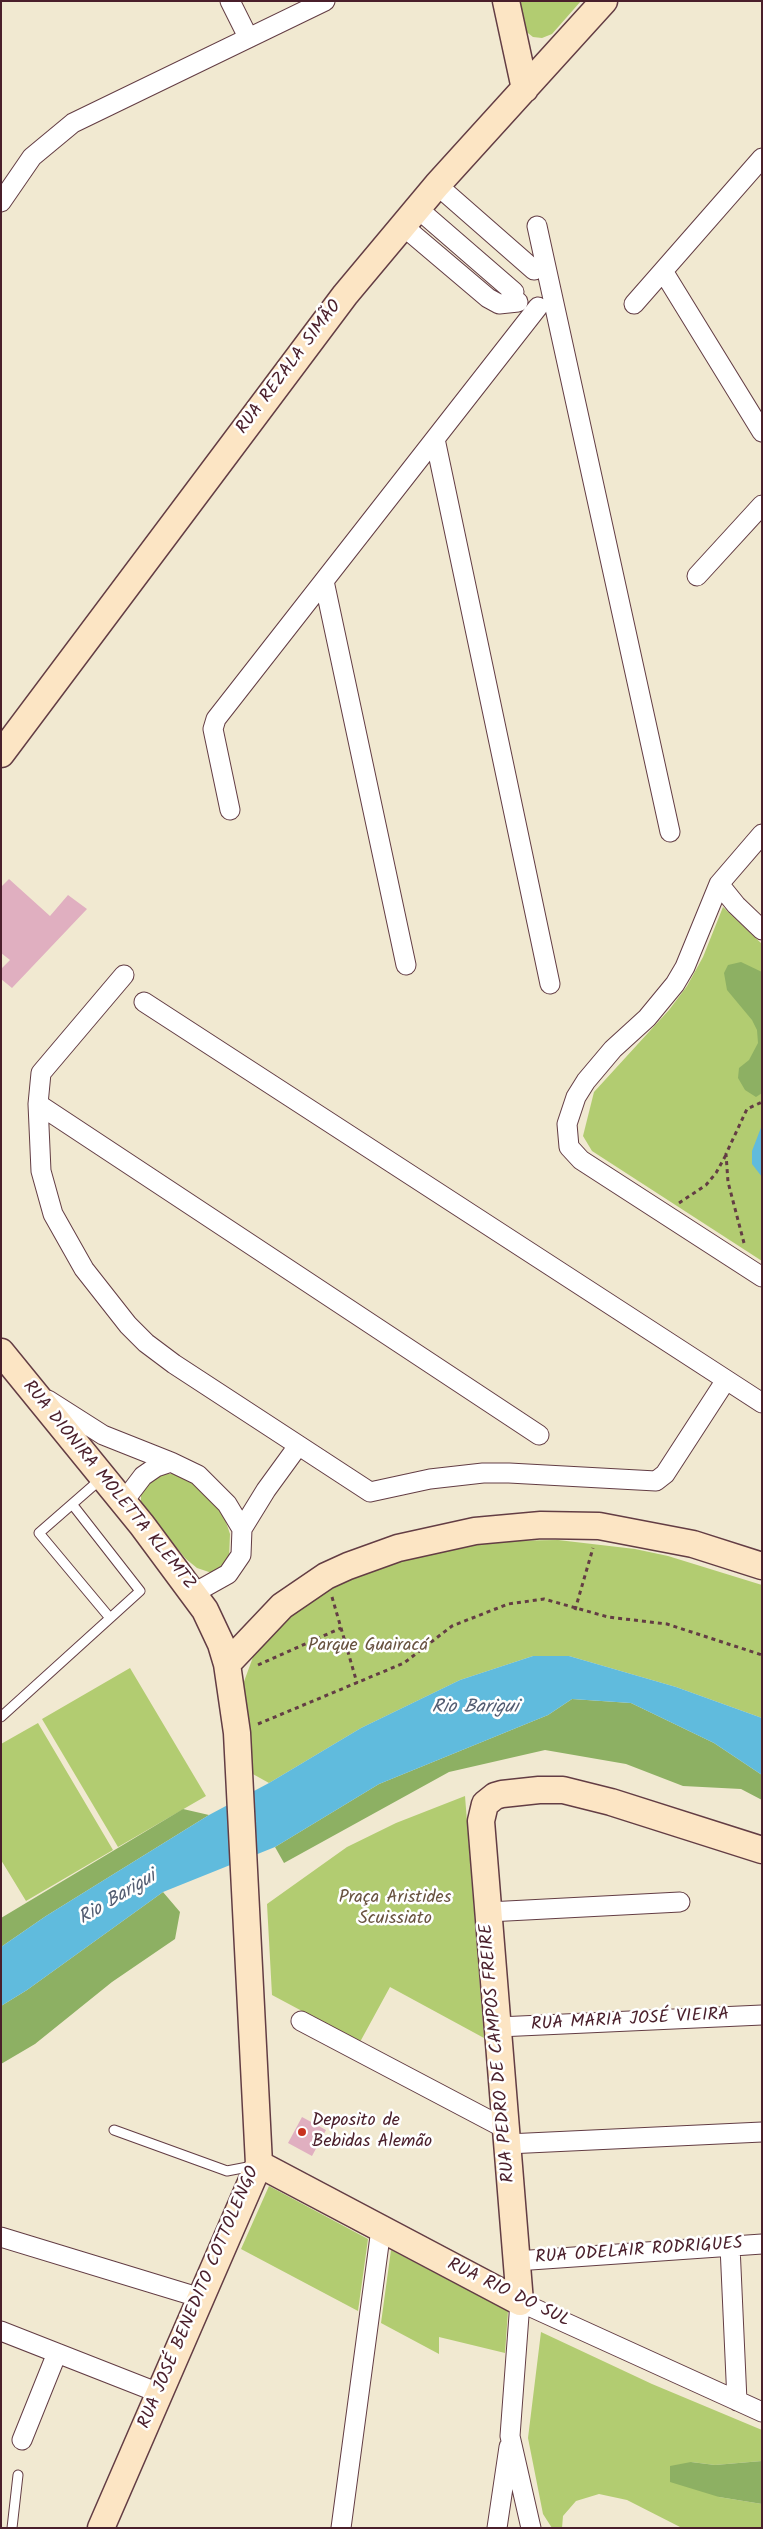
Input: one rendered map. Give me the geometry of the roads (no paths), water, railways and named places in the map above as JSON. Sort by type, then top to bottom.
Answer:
[{"type":"main road","points":[[506,1],[526,89]]},
{"type":"main road","name":"RUA REZALA SIMÃO","points":[[1,754],[345,295],[437,185],[604,1]]},
{"type":"main road","name":"RUA DIONIRA MOLETTA KLEMTZ","points":[[1,1352],[23,1382],[124,1501],[194,1593],[215,1628],[229,1671],[240,1768]]},
{"type":"main road","points":[[229,1671],[282,1606],[326,1576],[398,1548],[475,1531],[541,1525],[599,1526],[686,1542],[762,1566]]},
{"type":"main road","name":"RUA JOSÉ BENEDITO COTTOLENGO","points":[[100,2528],[259,2164],[240,1768]]},
{"type":"main road","name":"RUA PEDRO DE CAMPOS FREIRE","points":[[520,2302],[481,1821],[485,1804],[495,1796],[502,1794],[539,1790],[563,1790],[612,1802],[762,1850]]},
{"type":"main road","name":"RUA RIO DO SUL","points":[[259,2164],[520,2302]]},
{"type":"street","points":[[230,1],[248,37]]},
{"type":"street","points":[[1,202],[32,158],[73,123],[325,1]]},
{"type":"street","points":[[634,304],[762,158]]},
{"type":"street","points":[[230,810],[213,728],[214,724],[434,439],[538,307],[549,296],[550,285],[545,275],[534,270],[437,185]]},
{"type":"street","points":[[410,217],[528,307],[538,307]]},
{"type":"street","points":[[537,226],[670,832]]},
{"type":"street","points":[[516,297],[518,276],[523,272],[534,270]]},
{"type":"street","points":[[663,271],[762,432]]},
{"type":"street","points":[[434,439],[550,984]]},
{"type":"street","points":[[697,576],[762,505]]},
{"type":"street","points":[[324,581],[406,964]]},
{"type":"street","points":[[754,1272],[581,1160],[569,1147],[567,1124],[576,1097],[599,1065],[647,1018],[675,984],[685,967],[719,884],[762,834]]},
{"type":"street","points":[[719,884],[736,905],[762,930]]},
{"type":"street","points":[[124,975],[41,1073],[38,1104],[41,1171],[53,1214],[71,1250],[103,1296],[128,1325],[160,1354],[370,1492],[430,1479],[483,1473],[524,1473],[656,1481],[665,1474],[726,1380]]},
{"type":"street","points":[[144,1002],[762,1403]]},
{"type":"street","points":[[38,1104],[540,1435]]},
{"type":"street","points":[[23,1382],[78,1421],[102,1435],[171,1462],[198,1475],[211,1487],[238,1519],[242,1529],[241,1555],[235,1566],[228,1574],[194,1593]]},
{"type":"street","points":[[242,1529],[266,1490],[298,1446]]},
{"type":"street","points":[[124,1501],[143,1476],[156,1467],[171,1462]]},
{"type":"street","points":[[488,1912],[680,1902]]},
{"type":"street","name":"RUA MARIA JOSÉ VIEIRA","points":[[498,2027],[762,2015]]},
{"type":"street","points":[[301,2021],[506,2136],[762,2132]]},
{"type":"street","points":[[341,2528],[382,2229]]},
{"type":"street","points":[[1,2237],[201,2298]]},
{"type":"street","name":"RUA ODELAIR RODRIGUES","points":[[516,2261],[762,2244]]},
{"type":"street","points":[[730,2246],[737,2401]]},
{"type":"street","points":[[497,2528],[510,2436],[520,2302]]},
{"type":"street","name":"RUA RIO DO SUL","points":[[520,2302],[762,2412]]},
{"type":"street","points":[[1,2331],[159,2393]]},
{"type":"street","points":[[22,2440],[57,2353]]},
{"type":"street","points":[[510,2436],[531,2528]]},
{"type":"lane","points":[[103,1477],[39,1533],[110,1618]]},
{"type":"lane","points":[[1,1716],[140,1591],[72,1504]]},
{"type":"lane","points":[[114,2130],[227,2171],[259,2164]]},
{"type":"lane","points":[[16,2526],[18,2475]]},
{"type":"water","points":[[762,1125],[762,1177],[752,1164],[752,1151]]},
{"type":"water","name":"Rio Barigui","points":[[533,1656],[569,1656],[676,1687],[762,1718],[762,1775],[714,1743],[631,1703],[572,1699],[548,1715],[379,1784],[275,1847],[163,1892],[27,1990],[1,2006],[1,1947],[46,1916],[209,1815],[269,1783],[361,1728],[460,1680]]},
{"type":"place","name":"Deposito de Bebidas Alemão","points":[[302,2132]]},
{"type":"park label","name":"Parque Guairacá","points":[[368,1647]]},
{"type":"park label","name":"Praça Aristides Scuissiato","points":[[395,1909]]}]
